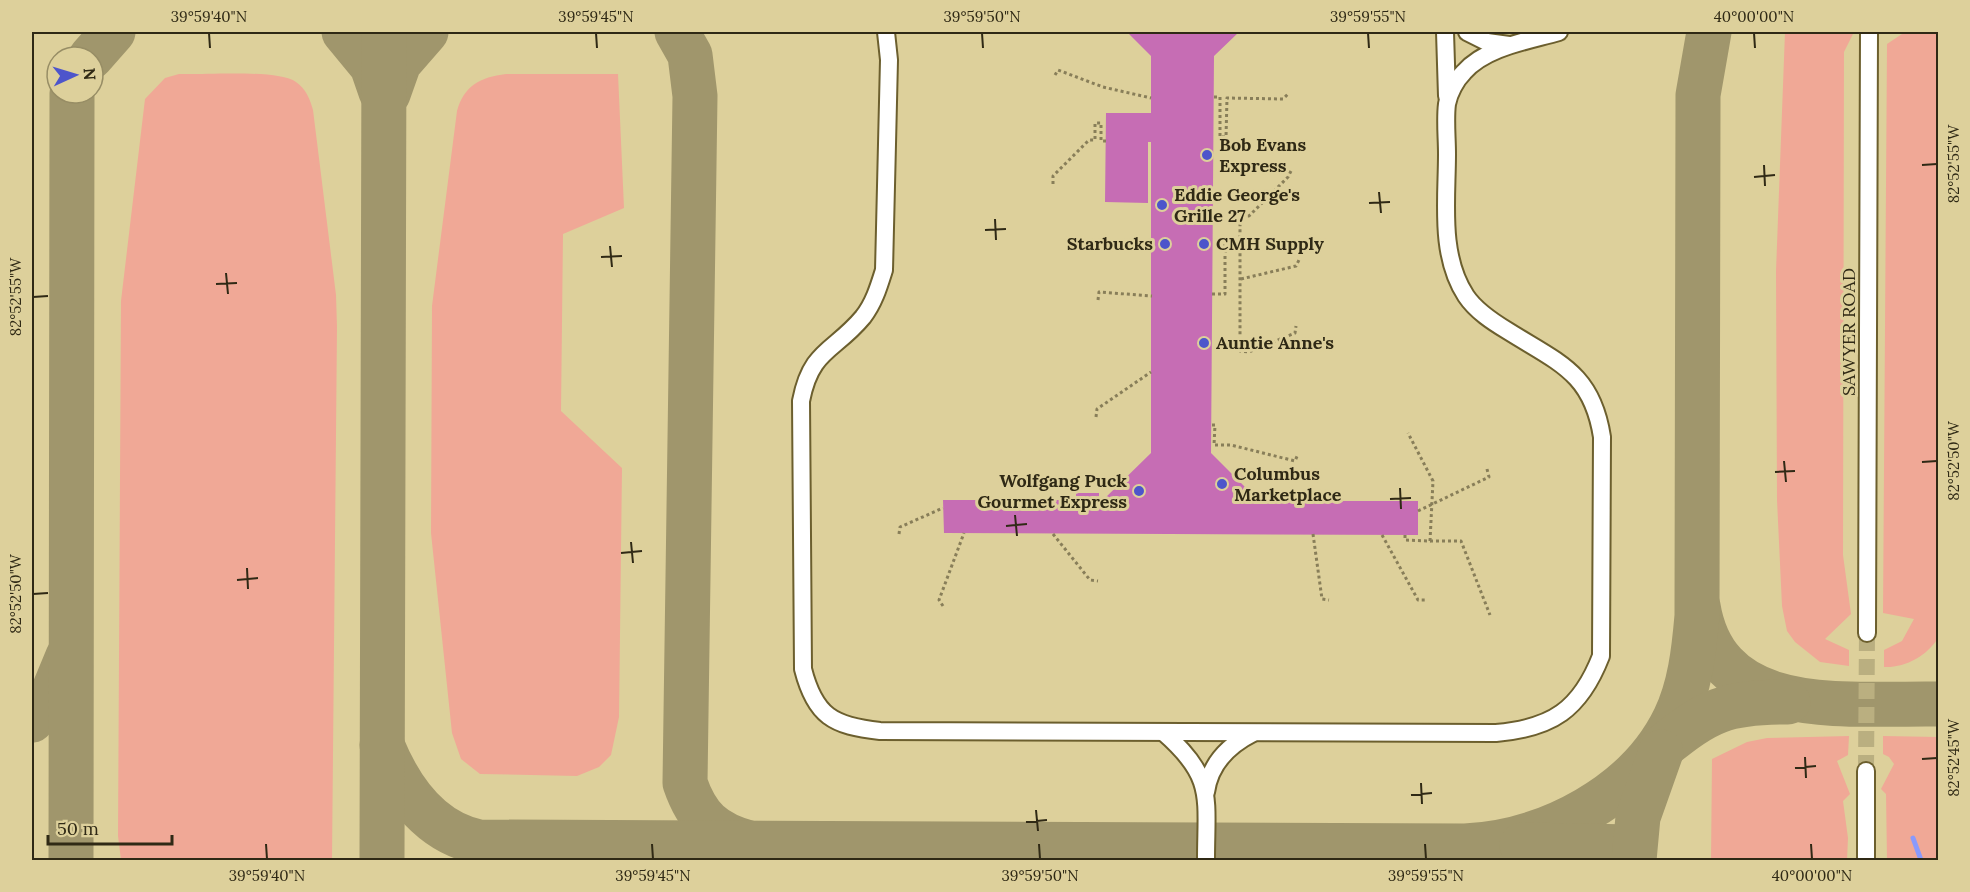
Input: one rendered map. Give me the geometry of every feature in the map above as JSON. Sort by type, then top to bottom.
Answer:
[{"type":"street","points":[[886,32],[889,60],[884,270],[878,291],[864,315],[814,361],[805,379],[801,401],[803,669],[808,690],[816,706],[833,721],[856,729],[880,731],[1496,734],[1527,730],[1545,724],[1563,713],[1579,698],[1592,680],[1601,656],[1602,438],[1598,412],[1588,389],[1567,368],[1493,322],[1467,297],[1457,280],[1450,259],[1447,232],[1445,32]]},
{"type":"street","points":[[1467,32],[1487,42],[1519,44]]},
{"type":"street","points":[[1447,103],[1458,80],[1470,65],[1487,55],[1559,32]]},
{"type":"street","name":"SAWYER ROAD","points":[[1867,633],[1869,32]]},
{"type":"street","points":[[1163,732],[1191,758],[1204,782],[1206,795]]},
{"type":"street","points":[[1206,861],[1208,780],[1221,756],[1232,745],[1255,732]]},
{"type":"street","points":[[1866,771],[1866,861]]},
{"type":"path","points":[[1054,75],[1058,70],[1103,87],[1151,98]]},
{"type":"path","points":[[1214,97],[1220,97],[1220,137],[1226,137],[1227,98],[1283,99],[1287,94]]},
{"type":"path","points":[[1053,183],[1053,176],[1089,140],[1095,140],[1095,123],[1101,123],[1101,141],[1106,141]]},
{"type":"path","points":[[1291,171],[1288,177],[1249,216],[1240,216],[1240,351],[1249,352],[1295,333],[1296,326]]},
{"type":"path","points":[[1212,294],[1225,294],[1225,244],[1241,244]]},
{"type":"path","points":[[1241,279],[1296,266],[1299,260]]},
{"type":"path","points":[[1098,300],[1099,292],[1152,296]]},
{"type":"path","points":[[1096,417],[1097,409],[1151,372]]},
{"type":"path","points":[[1212,425],[1215,425],[1214,445],[1231,446],[1295,461],[1298,454]]},
{"type":"path","points":[[1408,433],[1433,481],[1430,541]]},
{"type":"path","points":[[1418,511],[1489,477],[1487,469]]},
{"type":"path","points":[[899,534],[900,527],[944,508]]},
{"type":"path","points":[[943,606],[939,600],[964,533]]},
{"type":"path","points":[[1053,534],[1090,580],[1098,581]]},
{"type":"path","points":[[1313,534],[1322,599],[1329,600]]},
{"type":"path","points":[[1382,535],[1418,600],[1426,600]]},
{"type":"path","points":[[1404,535],[1405,540],[1461,541],[1490,615]]},
{"type":"shaded area","points":[[1785,32],[1854,32],[1844,52],[1843,555],[1851,614],[1825,639],[1849,650],[1849,666],[1820,662],[1795,642],[1787,631],[1782,606],[1777,500],[1776,271]]},
{"type":"shaded area","points":[[1905,32],[1938,32],[1938,638],[1915,660],[1884,667],[1884,650],[1902,641],[1914,619],[1883,613],[1887,44]]},
{"type":"shaded area","points":[[179,74],[258,74],[287,78],[302,88],[313,110],[336,295],[337,327],[332,860],[121,860],[118,836],[121,301],[145,99],[165,78]]},
{"type":"shaded area","points":[[506,74],[618,74],[624,208],[563,234],[561,411],[622,468],[619,717],[611,755],[599,767],[577,776],[480,774],[461,759],[452,733],[431,533],[432,306],[457,111],[464,95],[474,84]]},
{"type":"shaded area","points":[[1849,736],[1848,755],[1837,761],[1850,794],[1843,801],[1848,838],[1847,860],[1711,860],[1712,759],[1747,742],[1767,738]]},
{"type":"shaded area","points":[[1883,736],[1938,737],[1938,860],[1887,860],[1886,794],[1881,789],[1894,764],[1889,757],[1883,754]]},
{"type":"building","points":[[1127,32],[1239,32],[1214,56],[1211,453],[1259,501],[1263,501],[1263,494],[1286,494],[1286,501],[1418,501],[1418,535],[944,533],[943,500],[1076,500],[1076,493],[1099,493],[1099,500],[1103,500],[1151,453],[1151,142],[1148,142],[1148,203],[1105,202],[1106,113],[1151,113],[1151,56]]},
{"type":"waterway","points":[[1913,838],[1921,860]]},
{"type":"taxiway","points":[[102,45],[113,32]]},
{"type":"taxiway","points":[[344,32],[372,66],[381,92]]},
{"type":"taxiway","points":[[382,860],[384,32]]},
{"type":"taxiway","points":[[388,94],[399,63],[426,32]]},
{"type":"taxiway","points":[[677,32],[690,55],[695,96],[685,783],[695,806],[708,822],[716,829],[749,843]]},
{"type":"taxiway","points":[[382,745],[398,777],[418,806],[445,829],[479,842],[1465,846],[1496,843],[1527,835],[1558,824],[1587,809],[1614,791],[1638,770],[1659,745],[1680,706],[1693,655],[1697,616],[1698,95],[1709,32]]},
{"type":"taxiway","points":[[71,860],[72,105]]},
{"type":"taxiway","points":[[1698,606],[1710,644],[1731,671],[1759,688],[1792,698],[1829,703],[1938,704]]},
{"type":"taxiway","points":[[32,720],[51,697],[68,656]]},
{"type":"taxiway","points":[[1660,749],[1691,725],[1718,711],[1748,704],[1788,702]]},
{"type":"taxiway","points":[[1634,860],[1638,817],[1661,752]]},
{"type":"taxiway","points":[[1522,845],[1634,847]]},
{"type":"tunnel","points":[[1866,771],[1867,633]]},
{"type":"place","name":"Bob Evans Express","points":[[1207,155]]},
{"type":"place","name":"Eddie George's Grille 27","points":[[1162,205]]},
{"type":"place","name":"Starbucks","points":[[1165,244]]},
{"type":"place","name":"CMH Supply","points":[[1204,244]]},
{"type":"place","name":"Auntie Anne's","points":[[1204,343]]},
{"type":"place","name":"Columbus Marketplace","points":[[1222,484]]},
{"type":"place","name":"Wolfgang Puck Gourmet Express","points":[[1139,491]]}]
